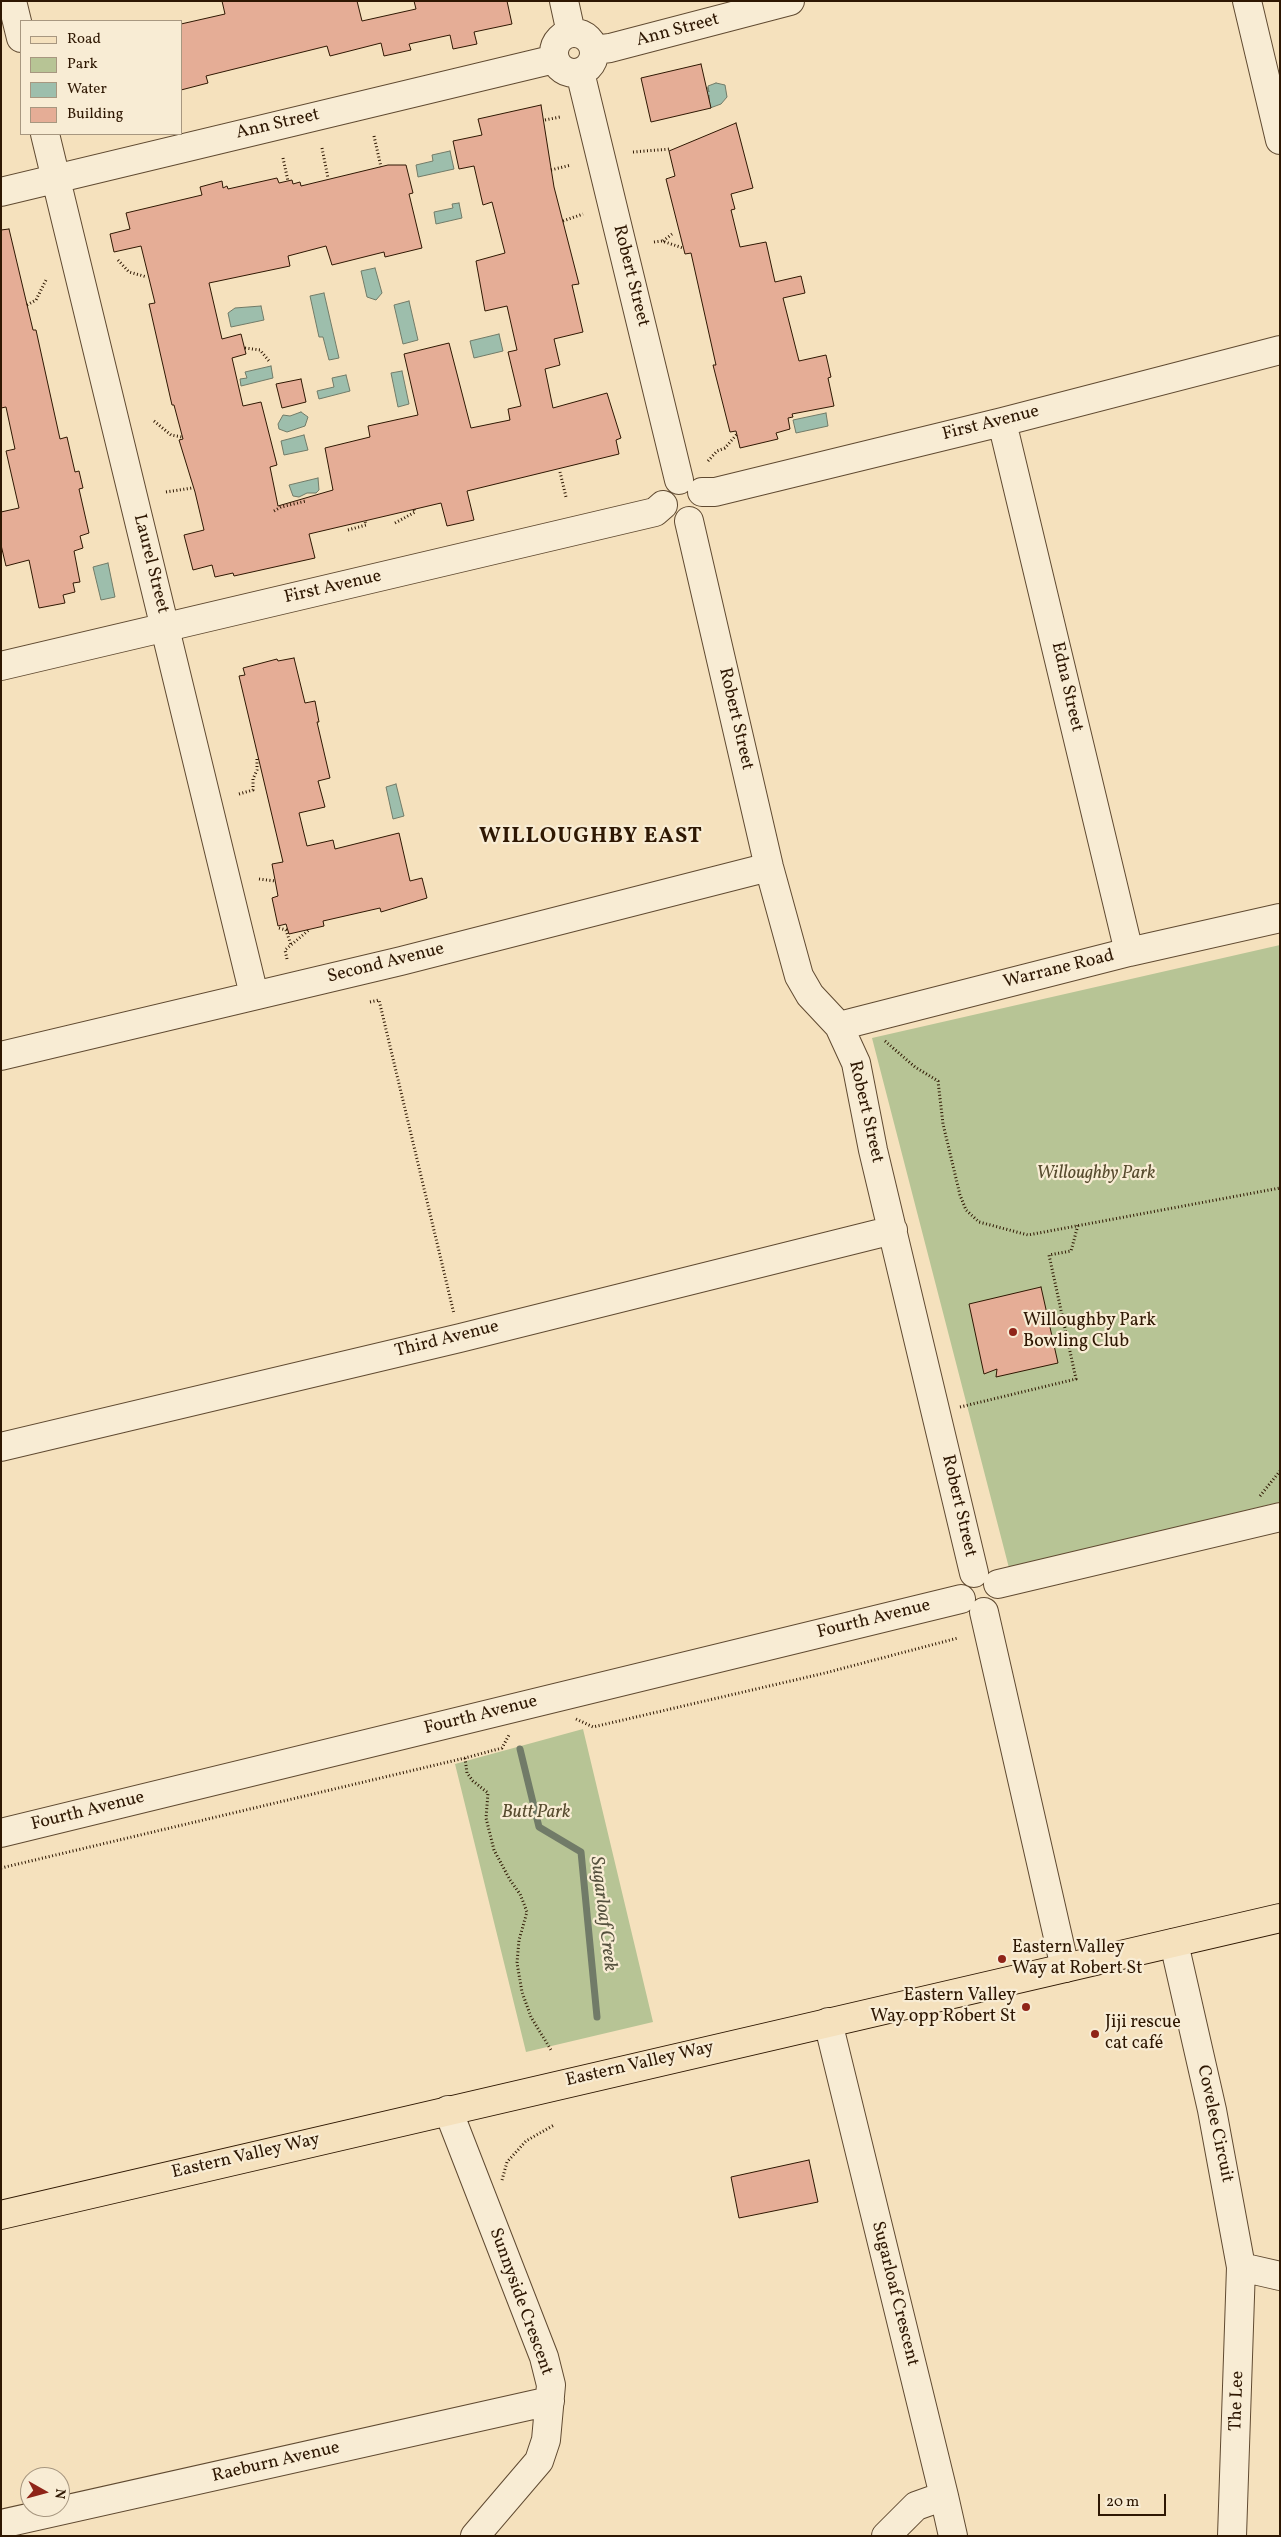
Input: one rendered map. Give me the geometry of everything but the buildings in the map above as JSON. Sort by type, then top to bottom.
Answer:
[{"type":"main road","name":"Eastern Valley Way","points":[[1,2215],[1280,1918]]},
{"type":"street","points":[[12,1],[20,34]]},
{"type":"street","points":[[564,1],[571,33]]},
{"type":"street","name":"Ann Street","points":[[587,61],[610,48],[790,1]]},
{"type":"street","points":[[1247,1],[1280,140]]},
{"type":"street","points":[[571,33],[583,35],[592,44],[587,61],[574,73],[562,69],[555,59],[554,52],[559,40],[571,33]]},
{"type":"street","name":"Ann Street","points":[[1,192],[555,59]]},
{"type":"street","name":"Robert Street","points":[[587,61],[690,486]]},
{"type":"street","name":"Laurel Street","points":[[45,135],[254,995]]},
{"type":"street","name":"First Avenue","points":[[690,486],[715,492],[1002,422],[1280,350]]},
{"type":"street","name":"Edna Street","points":[[1002,422],[1129,952]]},
{"type":"street","points":[[668,486],[690,486],[703,506],[695,518],[689,521],[675,520],[665,511],[663,505],[664,492],[668,486]]},
{"type":"street","name":"First Avenue","points":[[1,666],[655,512],[663,505]]},
{"type":"street","name":"Robert Street","points":[[689,521],[769,868],[799,976],[810,995],[839,1026],[856,1063],[873,1150],[936,1412],[986,1579]]},
{"type":"street","name":"Second Avenue","points":[[1,1056],[401,961],[769,868]]},
{"type":"street","name":"Warrane Road","points":[[839,1026],[1129,952],[1280,918]]},
{"type":"street","name":"Third Avenue","points":[[1,1447],[460,1338],[893,1230]]},
{"type":"street","points":[[986,1579],[999,1598],[996,1605],[984,1612],[972,1611],[963,1604],[961,1599],[960,1592],[964,1580],[986,1579],[1280,1517]]},
{"type":"street","name":"Fourth Avenue","points":[[1,1833],[961,1599]]},
{"type":"street","points":[[984,1612],[1066,1968]]},
{"type":"street","name":"Covelee Circuit","points":[[1174,1943],[1212,2110],[1242,2267]]},
{"type":"street","name":"Sugarloaf Crescent","points":[[828,2022],[953,2536]]},
{"type":"street","name":"Sunnyside Crescent","points":[[448,2110],[544,2358],[551,2385],[546,2440],[539,2461],[475,2536]]},
{"type":"street","points":[[1242,2267],[1280,2276]]},
{"type":"street","name":"The Lee","points":[[1232,2536],[1242,2267]]},
{"type":"street","name":"Raeburn Avenue","points":[[1,2524],[550,2401]]},
{"type":"street","points":[[886,2536],[916,2506],[944,2496]]},
{"type":"path","points":[[544,120],[560,117]]},
{"type":"path","points":[[374,136],[381,167]]},
{"type":"path","points":[[322,148],[328,178]]},
{"type":"path","points":[[633,152],[670,149]]},
{"type":"path","points":[[282,158],[288,181]]},
{"type":"path","points":[[551,170],[571,165]]},
{"type":"path","points":[[563,221],[583,214]]},
{"type":"path","points":[[662,241],[672,234]]},
{"type":"path","points":[[654,242],[662,241],[683,248]]},
{"type":"path","points":[[118,260],[129,272],[147,277]]},
{"type":"path","points":[[27,305],[36,300],[47,278]]},
{"type":"path","points":[[245,348],[260,350],[269,360]]},
{"type":"path","points":[[154,422],[171,435],[182,437]]},
{"type":"path","points":[[708,461],[717,451],[725,448],[737,434]]},
{"type":"path","points":[[560,472],[566,497]]},
{"type":"path","points":[[166,492],[192,488]]},
{"type":"path","points":[[274,511],[281,507],[306,500]]},
{"type":"path","points":[[395,523],[415,512],[414,509]]},
{"type":"path","points":[[348,530],[366,525],[365,520]]},
{"type":"path","points":[[239,794],[253,790],[253,780],[258,770],[257,757]]},
{"type":"path","points":[[259,879],[275,881]]},
{"type":"path","points":[[279,928],[286,930],[291,945]]},
{"type":"path","points":[[287,959],[285,950],[310,930]]},
{"type":"path","points":[[370,1002],[379,1000],[460,1338]]},
{"type":"path","points":[[884,1040],[915,1067],[938,1081],[943,1124],[960,1195],[966,1210],[979,1222],[1028,1235],[1280,1188]]},
{"type":"path","points":[[936,1412],[1076,1379],[1049,1255],[1071,1251],[1078,1225]]},
{"type":"path","points":[[575,1718],[593,1727],[826,1673],[958,1638]]},
{"type":"path","points":[[1,1868],[465,1758],[502,1748],[510,1734]]},
{"type":"path","points":[[465,1758],[467,1773],[472,1781],[488,1793],[486,1818],[494,1850],[520,1894],[527,1912],[519,1940],[517,1963],[522,1992],[531,2017],[551,2050]]},
{"type":"path","points":[[501,2183],[506,2162],[526,2141],[554,2125]]},
{"type":"green space","name":"Willoughby Park","points":[[1280,945],[1280,1502],[1009,1568],[872,1038]]},
{"type":"green space","name":"Butt Park","points":[[583,1729],[653,2022],[526,2052],[455,1764]]},
{"type":"water","points":[[716,83],[725,85],[727,97],[721,104],[710,108],[709,95],[707,98],[704,90],[707,87],[709,92],[708,86]]},
{"type":"water","points":[[450,151],[454,169],[418,177],[416,165],[433,161],[432,155]]},
{"type":"water","points":[[459,203],[462,218],[436,224],[434,212],[453,208],[452,204]]},
{"type":"water","points":[[375,268],[382,293],[376,300],[367,297],[361,271]]},
{"type":"water","points":[[324,293],[339,358],[329,360],[323,337],[319,337],[310,296]]},
{"type":"water","points":[[409,301],[418,340],[403,344],[394,305]]},
{"type":"water","points":[[261,306],[264,320],[231,327],[228,313],[235,308]]},
{"type":"water","points":[[499,334],[503,351],[474,358],[470,341]]},
{"type":"water","points":[[271,366],[273,378],[241,386],[240,379],[247,378],[245,372]]},
{"type":"water","points":[[402,371],[409,404],[398,407],[391,373]]},
{"type":"water","points":[[346,375],[350,391],[319,399],[317,391],[334,387],[332,378]]},
{"type":"water","points":[[301,412],[308,417],[305,426],[287,432],[279,429],[278,424],[283,415],[290,416]]},
{"type":"water","points":[[826,413],[828,426],[796,433],[793,420]]},
{"type":"water","points":[[304,435],[308,450],[284,455],[281,441]]},
{"type":"water","points":[[318,478],[319,490],[316,493],[307,493],[299,497],[293,496],[289,485]]},
{"type":"water","points":[[108,563],[115,597],[101,600],[93,567]]},
{"type":"water","points":[[396,784],[404,816],[393,819],[386,787]]},
{"type":"waterway","name":"Sugarloaf Creek","points":[[520,1749],[539,1827],[581,1852],[597,2017]]},
{"type":"place","name":"Willoughby Park Bowling Club","points":[[1013,1332]]},
{"type":"place","name":"Eastern Valley Way at Robert St","points":[[1002,1959]]},
{"type":"place","name":"Eastern Valley Way opp Robert St","points":[[1026,2007]]},
{"type":"place","name":"Jiji rescue cat café","points":[[1095,2034]]},
{"type":"district","name":"WILLOUGHBY EAST","points":[[591,838]]}]
